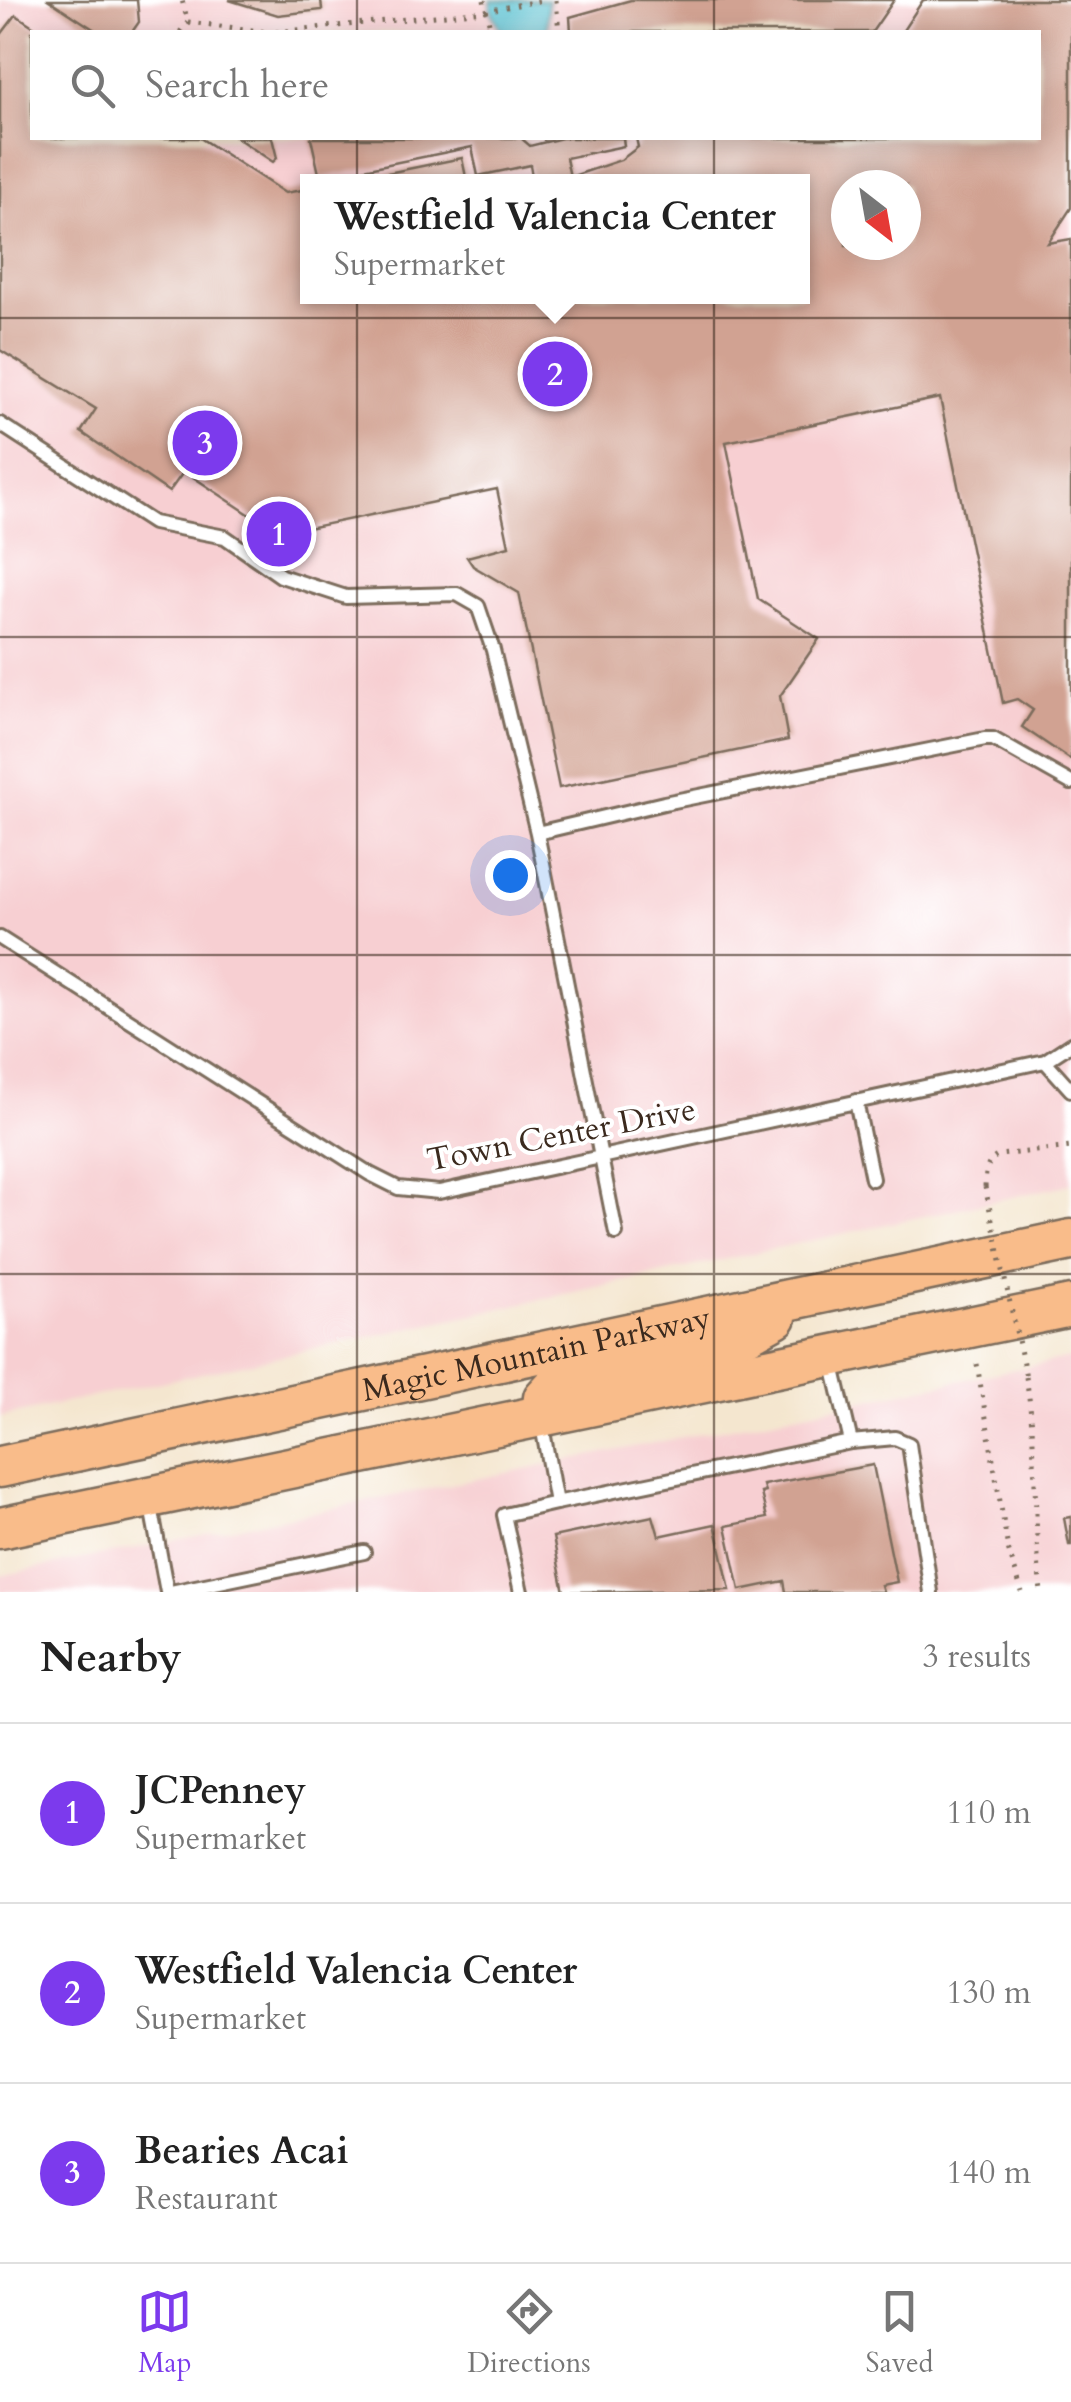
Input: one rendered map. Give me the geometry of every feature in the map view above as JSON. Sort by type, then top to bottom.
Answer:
[{"type":"main road","name":"Magic Mountain Parkway","points":[[0,1466],[1071,1240]]},
{"type":"main road","points":[[540,1418],[544,1398],[553,1388],[720,1348],[814,1296]]},
{"type":"main road","name":"Magic Mountain Parkway","points":[[0,1528],[1071,1306]]},
{"type":"lane","points":[[0,424],[153,523],[225,536],[280,576],[346,597],[446,593],[457,594],[478,606],[493,650],[537,833],[616,1233]]},
{"type":"lane","points":[[537,833],[664,803],[985,739],[1071,783]]},
{"type":"lane","name":"Town Center Drive","points":[[0,938],[370,1174],[398,1188],[440,1192],[1045,1062],[1071,1044]]},
{"type":"lane","points":[[1045,1062],[1071,1090]]},
{"type":"lane","points":[[856,1101],[872,1179]]},
{"type":"lane","points":[[831,1358],[852,1442]]},
{"type":"lane","points":[[540,1418],[556,1504]]},
{"type":"lane","points":[[521,1592],[504,1514],[852,1442],[895,1438],[909,1444],[931,1592]]},
{"type":"lane","points":[[149,1496],[169,1592],[364,1552]]},
{"type":"path","points":[[182,0],[188,22]]},
{"type":"path","points":[[484,0],[490,30]]},
{"type":"path","points":[[292,30],[485,11],[544,0]]},
{"type":"path","points":[[556,0],[559,30]]},
{"type":"path","points":[[182,30],[188,22]]},
{"type":"path","points":[[188,22],[255,30]]},
{"type":"path","points":[[1041,1592],[1036,1549],[1035,1428],[985,1187],[986,1169],[999,1155],[1071,1147]]},
{"type":"path","points":[[977,1364],[1008,1549],[1022,1592]]},
{"type":"shaded area","points":[[0,0],[1071,0],[1071,1184],[0,1417]]},
{"type":"shaded area","points":[[1071,1358],[1071,1592],[0,1592],[0,1576]]},
{"type":"water","points":[[491,0],[548,0],[547,30],[501,30],[490,9]]},
{"type":"building","points":[[49,0],[137,0],[139,22],[133,30],[95,30]]},
{"type":"building","points":[[229,0],[321,0],[322,10],[278,15]]},
{"type":"building","points":[[631,0],[894,0],[873,30],[571,30],[570,17]]},
{"type":"building","points":[[923,0],[1071,0],[1071,208],[1048,243],[1071,239],[1071,760],[1022,727],[1033,710],[1017,699],[1003,703],[940,398],[726,442],[758,599],[819,639],[780,696],[788,740],[559,788],[519,593],[473,566],[467,557],[509,546],[497,489],[279,534],[184,471],[169,492],[81,432],[96,409],[0,350],[0,36],[16,15],[39,30],[30,30],[30,140],[203,140],[285,193],[300,190],[300,304],[810,304],[810,174],[579,174],[621,160],[638,147],[636,140],[1041,140],[1041,30],[903,30]]},
{"type":"building","points":[[240,140],[272,140],[277,158],[273,162]]},
{"type":"building","points":[[311,140],[523,140],[530,146],[554,140],[623,140],[624,146],[566,158],[569,174],[532,174],[530,165],[478,174],[472,147],[340,174],[319,174]]},
{"type":"building","points":[[462,158],[465,174],[383,174]]},
{"type":"building","points":[[873,1465],[897,1582],[881,1585],[883,1592],[786,1592],[784,1581],[740,1590],[726,1526],[767,1518],[763,1485]]},
{"type":"building","points":[[653,1516],[659,1536],[715,1524],[730,1590],[564,1592],[553,1537]]},
{"type":"building","points":[[1071,1517],[1071,1545],[1069,1545],[1064,1518]]},
{"type":"place","name":"Westfield Valencia Center","points":[[555,374]]},
{"type":"place","name":"Bearies Acai","points":[[205,443]]},
{"type":"place","name":"JCPenney","points":[[279,534]]}]
